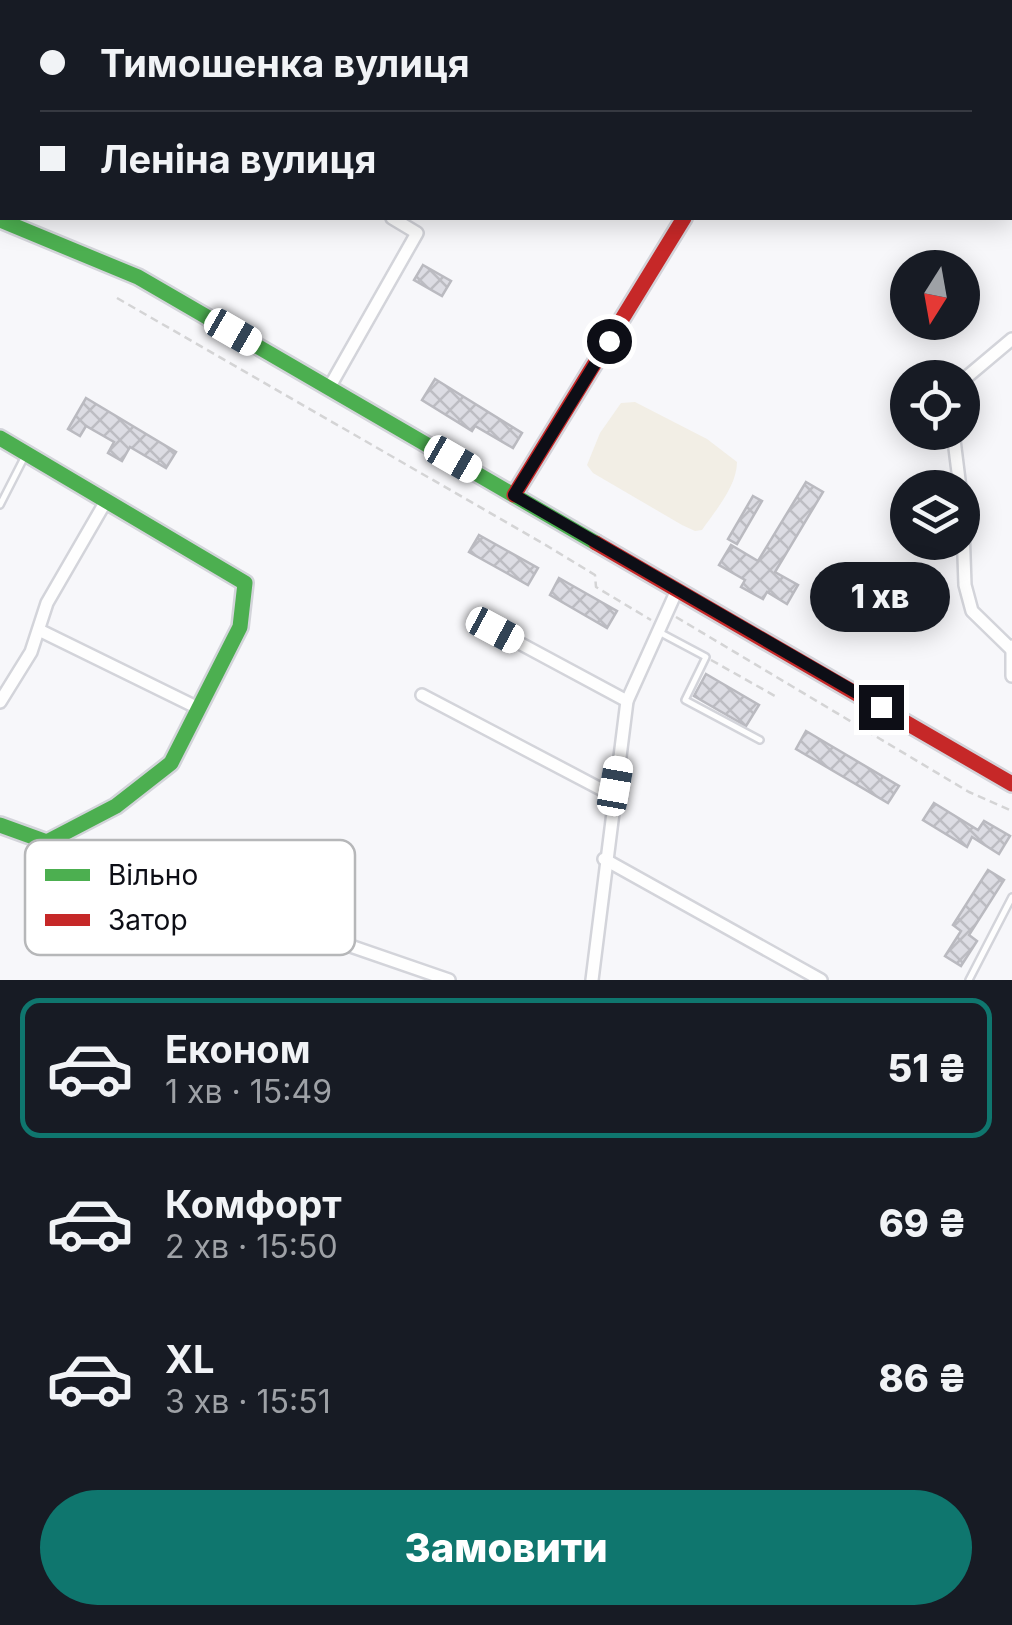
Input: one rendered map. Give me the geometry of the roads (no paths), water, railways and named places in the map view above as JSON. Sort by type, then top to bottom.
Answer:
[{"type":"street","points":[[0,220],[138,276],[1012,784]]},
{"type":"street","points":[[329,388],[418,233],[395,220]]},
{"type":"street","points":[[514,495],[683,220]]},
{"type":"street","points":[[980,365],[1012,339]]},
{"type":"street","points":[[0,438],[245,583],[240,627],[170,763],[116,806],[51,840]]},
{"type":"street","points":[[0,702],[31,652],[47,603],[106,500]]},
{"type":"street","points":[[965,560],[972,611],[1012,648],[1012,676]]},
{"type":"street","points":[[592,980],[626,700],[678,590]]},
{"type":"street","points":[[39,630],[198,708]]},
{"type":"street","points":[[495,630],[626,700]]},
{"type":"street","points":[[422,695],[614,796]]},
{"type":"street","points":[[0,825],[41,840]]},
{"type":"street","points":[[604,859],[822,980]]},
{"type":"street","points":[[355,948],[449,980]]},
{"type":"lane","points":[[0,504],[26,454]]},
{"type":"lane","points":[[658,628],[706,658],[685,700],[760,740]]},
{"type":"lane","points":[[969,980],[1012,897]]}]
